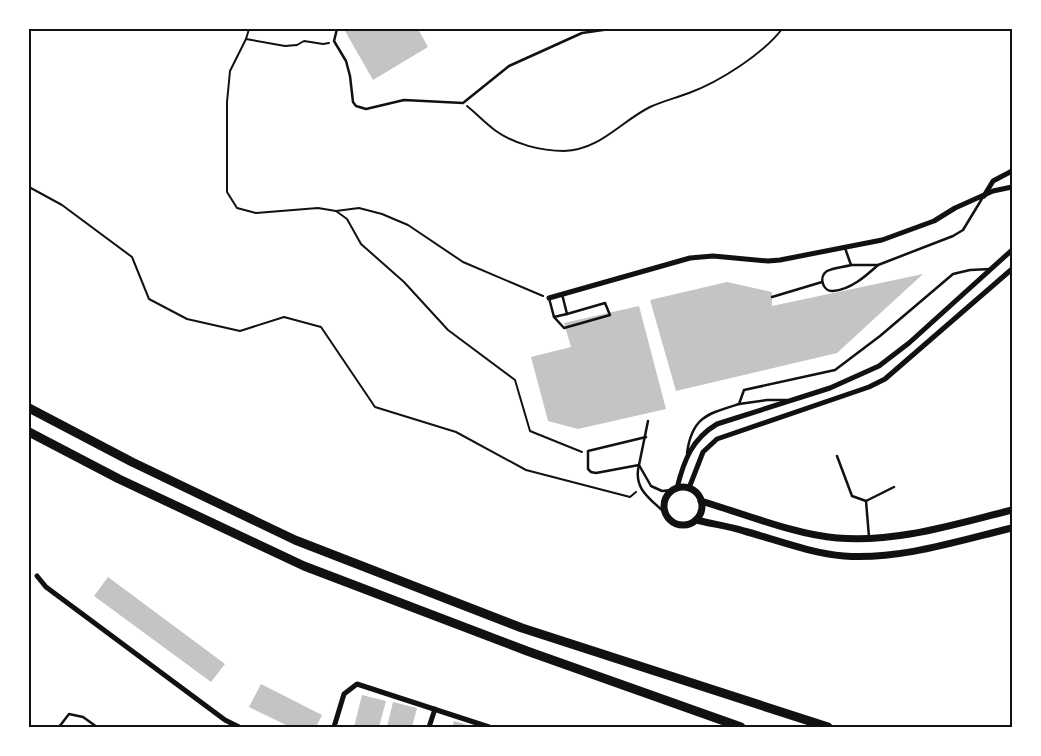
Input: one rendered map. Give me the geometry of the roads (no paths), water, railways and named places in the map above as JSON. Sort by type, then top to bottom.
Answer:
[{"type":"highway","points":[[29,408],[132,462],[295,540],[522,628],[694,686],[828,727]]},
{"type":"highway","points":[[29,432],[119,479],[304,566],[526,651],[741,727]]},
{"type":"main road","points":[[696,520],[701,511],[701,501],[694,491],[689,488],[675,489],[666,497],[664,512],[667,518],[678,524],[684,525],[696,520],[728,526],[802,548],[844,556],[870,556],[912,551],[1012,528]]},
{"type":"main road","points":[[701,501],[822,536],[869,539],[926,531],[1012,510]]},
{"type":"street","points":[[983,196],[993,181],[1012,171]]},
{"type":"street","points":[[549,298],[690,258],[713,256],[768,262],[882,240],[934,221],[956,208],[1000,189],[1012,187]]},
{"type":"street","points":[[675,489],[687,453],[705,432],[717,424],[851,380],[878,366],[909,343],[1012,250]]},
{"type":"street","points":[[689,488],[700,457],[717,439],[869,387],[885,379],[1012,268]]},
{"type":"street","points":[[37,576],[46,588],[225,720],[239,727]]},
{"type":"street","points":[[334,727],[344,694],[357,684],[489,727]]},
{"type":"street","points":[[430,727],[434,709]]},
{"type":"lane","points":[[337,29],[334,41],[346,61],[353,102],[356,106],[366,109],[404,100],[463,103],[509,66],[582,33],[610,29]]},
{"type":"lane","points":[[878,265],[864,279],[838,290],[826,289],[822,282],[824,275],[828,271],[851,265],[878,265],[963,230],[983,196]]},
{"type":"lane","points":[[845,248],[851,265]]},
{"type":"lane","points":[[739,404],[744,390],[835,370],[880,336],[953,274],[970,270],[992,269]]},
{"type":"lane","points":[[772,297],[822,282]]},
{"type":"lane","points":[[562,294],[568,314]]},
{"type":"lane","points":[[549,298],[554,317],[564,328],[610,313],[606,303],[554,317]]},
{"type":"lane","points":[[687,453],[690,434],[701,419],[739,404],[767,400],[787,400]]},
{"type":"lane","points":[[648,421],[639,465],[638,480],[644,494],[664,512]]},
{"type":"lane","points":[[639,465],[591,472],[588,469],[586,454],[591,449],[646,437]]},
{"type":"lane","points":[[837,456],[852,496],[866,501],[894,487]]},
{"type":"lane","points":[[639,465],[651,486],[662,491],[675,489]]},
{"type":"lane","points":[[866,501],[869,539]]},
{"type":"lane","points":[[59,727],[69,714],[83,717],[97,727]]}]
